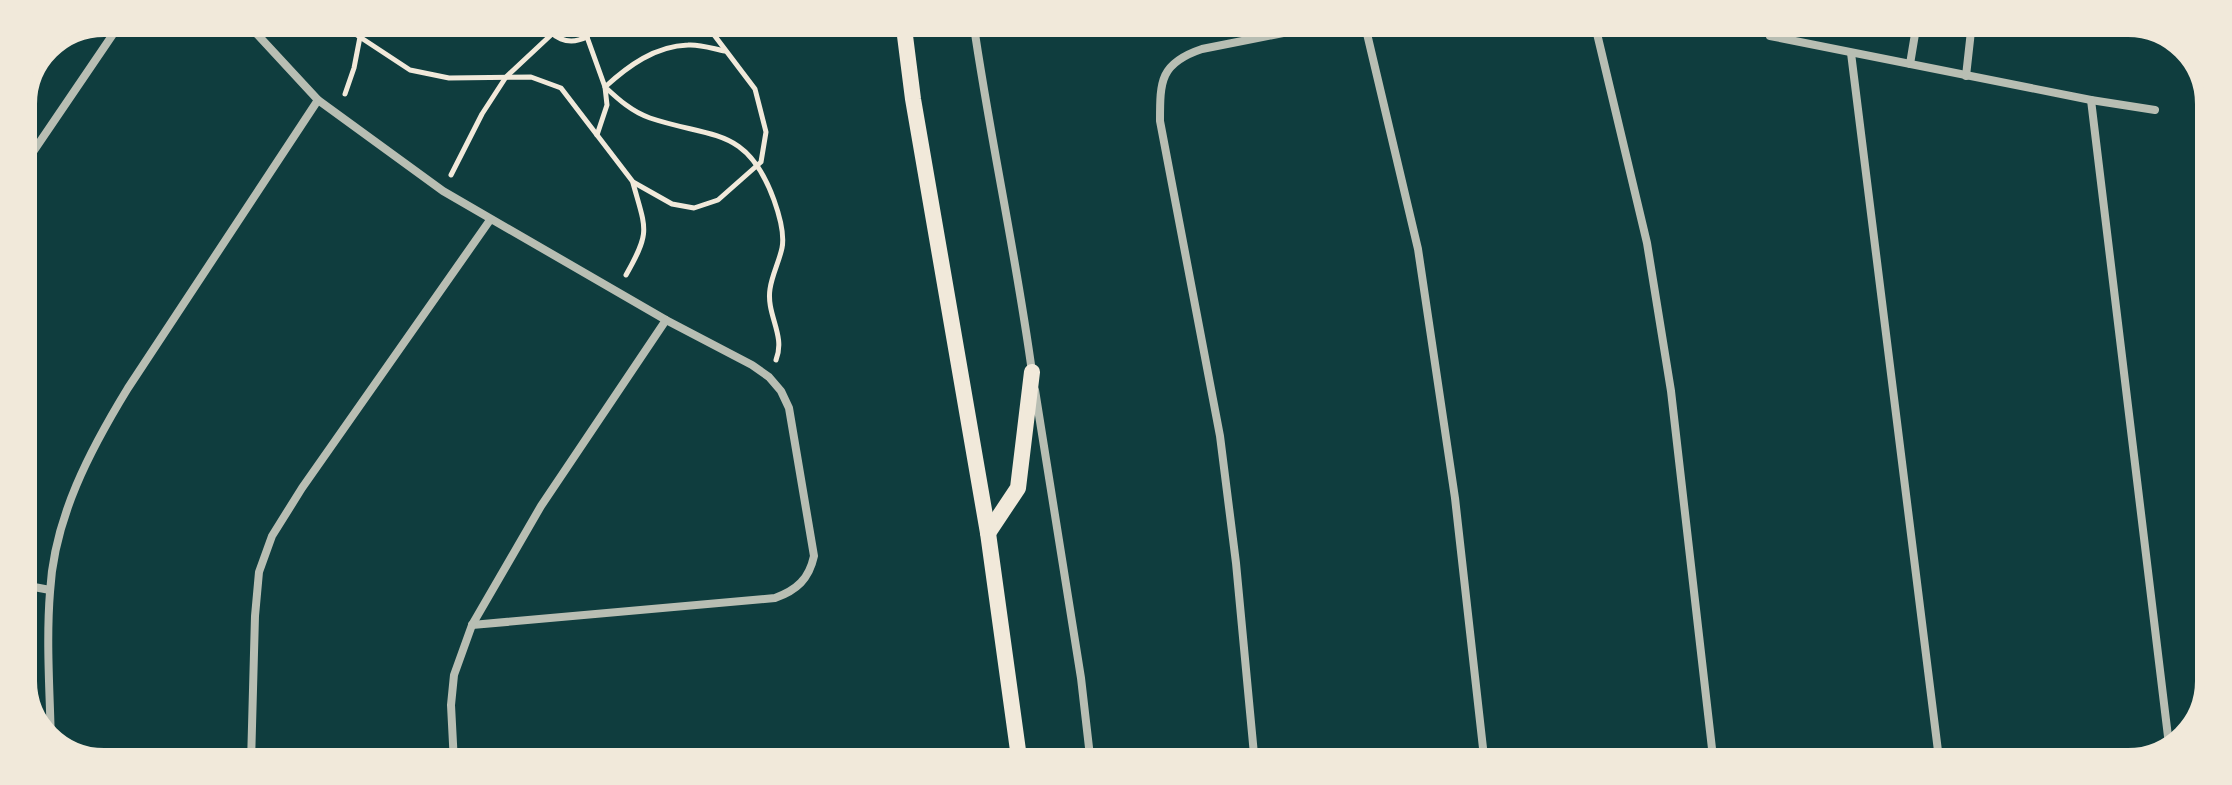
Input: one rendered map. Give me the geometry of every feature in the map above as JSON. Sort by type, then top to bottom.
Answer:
[{"type":"main road","points":[[905,32],[913,99],[988,533],[1018,753]]},
{"type":"main road","points":[[988,533],[1018,488],[1032,372]]},
{"type":"street","points":[[32,153],[114,32]]},
{"type":"street","points":[[255,32],[318,100],[443,191],[666,320],[752,365],[769,377],[781,391],[789,408],[814,556],[811,569],[800,585],[775,598],[472,625]]},
{"type":"street","points":[[975,32],[1025,319],[1081,678],[1090,753]]},
{"type":"street","points":[[1254,753],[1236,563],[1220,436],[1160,121],[1160,88],[1168,69],[1180,57],[1202,49],[1288,32]]},
{"type":"street","points":[[1367,32],[1418,249],[1455,498],[1484,753]]},
{"type":"street","points":[[1597,32],[1647,243],[1671,391],[1713,753]]},
{"type":"street","points":[[1910,64],[1915,32]]},
{"type":"street","points":[[1966,76],[1971,32]]},
{"type":"street","points":[[1770,36],[2155,110]]},
{"type":"street","points":[[1851,53],[1938,753]]},
{"type":"street","points":[[51,730],[50,590],[62,525],[78,480],[100,433],[318,100]]},
{"type":"street","points":[[2091,100],[2168,741]]},
{"type":"street","points":[[251,753],[259,572],[272,536],[302,488],[490,220]]},
{"type":"street","points":[[453,753],[451,705],[454,675],[472,625],[541,506],[666,320]]},
{"type":"street","points":[[32,587],[50,590]]},
{"type":"path","points":[[352,32],[410,70],[449,78],[531,77],[561,88],[633,182],[644,225],[644,244],[616,291]]},
{"type":"path","points":[[443,191],[482,114],[506,77],[552,34],[569,41],[587,37],[590,32]]},
{"type":"path","points":[[633,182],[672,204],[694,208],[718,200],[761,162],[766,132],[755,89],[712,32]]},
{"type":"path","points":[[338,114],[354,68],[360,37]]},
{"type":"path","points":[[587,37],[605,87],[607,105],[597,135]]},
{"type":"path","points":[[605,87],[624,69],[657,51],[689,44],[726,51]]},
{"type":"path","points":[[605,87],[627,106],[647,117],[725,137],[743,149],[766,178],[779,216],[782,247],[769,293],[781,347],[769,377]]}]
